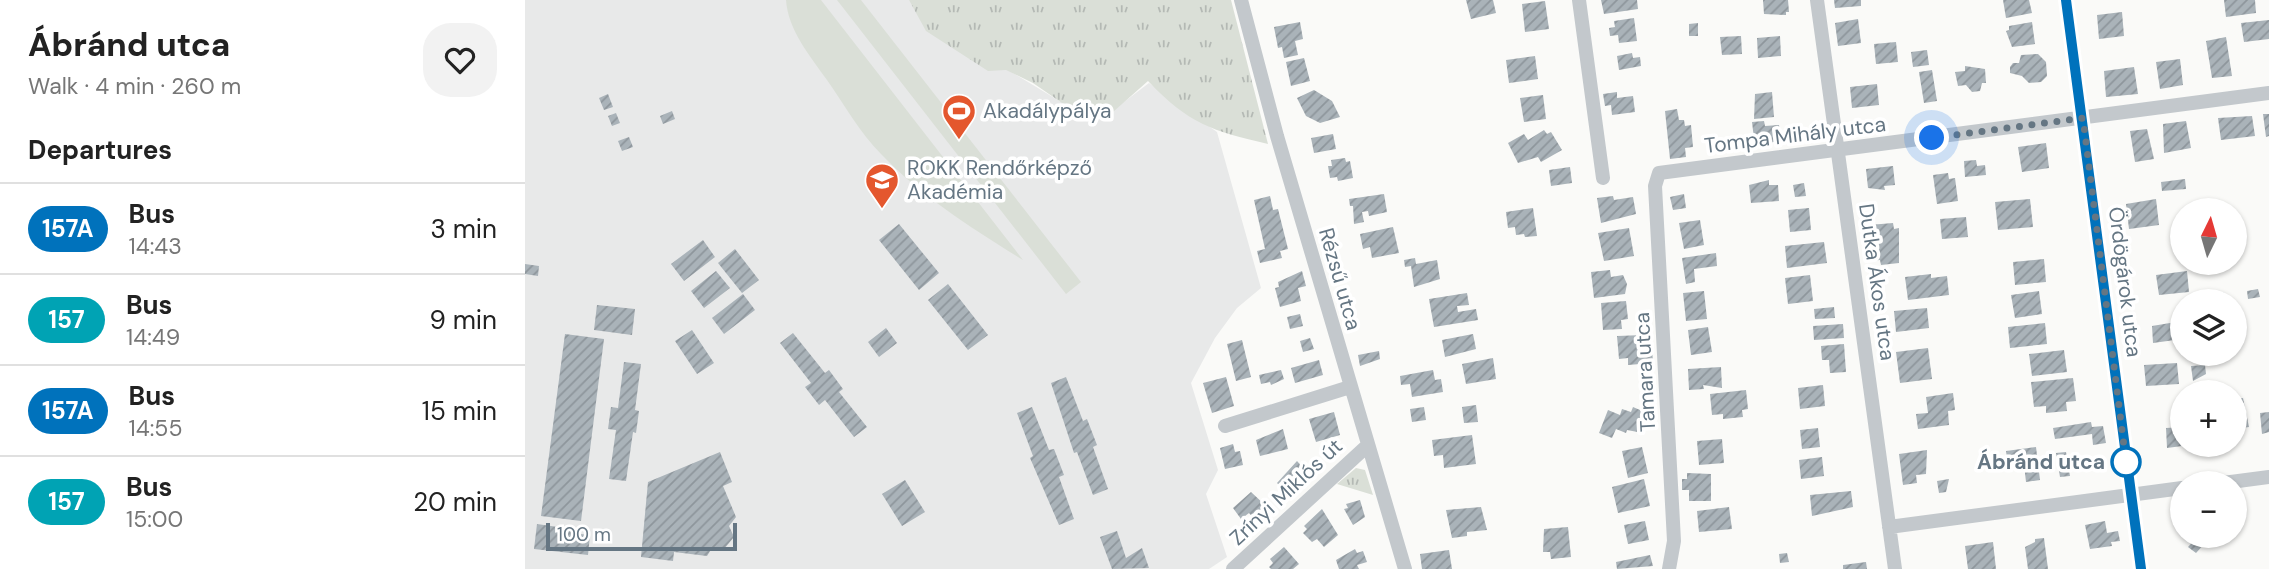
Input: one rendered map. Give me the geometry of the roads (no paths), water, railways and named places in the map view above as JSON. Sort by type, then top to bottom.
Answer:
[{"type":"street","name":"Rézsű utca","points":[[1241,0],[1277,136],[1405,569]]},
{"type":"street","points":[[1579,0],[1602,178]]},
{"type":"street","name":"Dutka Ákos utca","points":[[1817,0],[1895,569]]},
{"type":"street","name":"Ördögárok utca","points":[[2066,0],[2141,569]]},
{"type":"street","name":"Tompa Mihály utca","points":[[1659,173],[2269,93]]},
{"type":"street","name":"Tamara utca","points":[[1659,173],[1655,186],[1674,541],[1669,569]]},
{"type":"street","points":[[1225,426],[1350,387]]},
{"type":"street","name":"Zrínyi Miklós út","points":[[1233,569],[1367,446]]},
{"type":"street","points":[[2247,480],[2269,477]]},
{"type":"street","points":[[1889,527],[2170,490]]},
{"type":"place","name":"Akadálypálya","points":[[959,141]]},
{"type":"place","name":"ROKK Rendőrképző Akadémia","points":[[882,210]]},
{"type":"place","name":"Ábránd utca","points":[[2126,462]]}]
